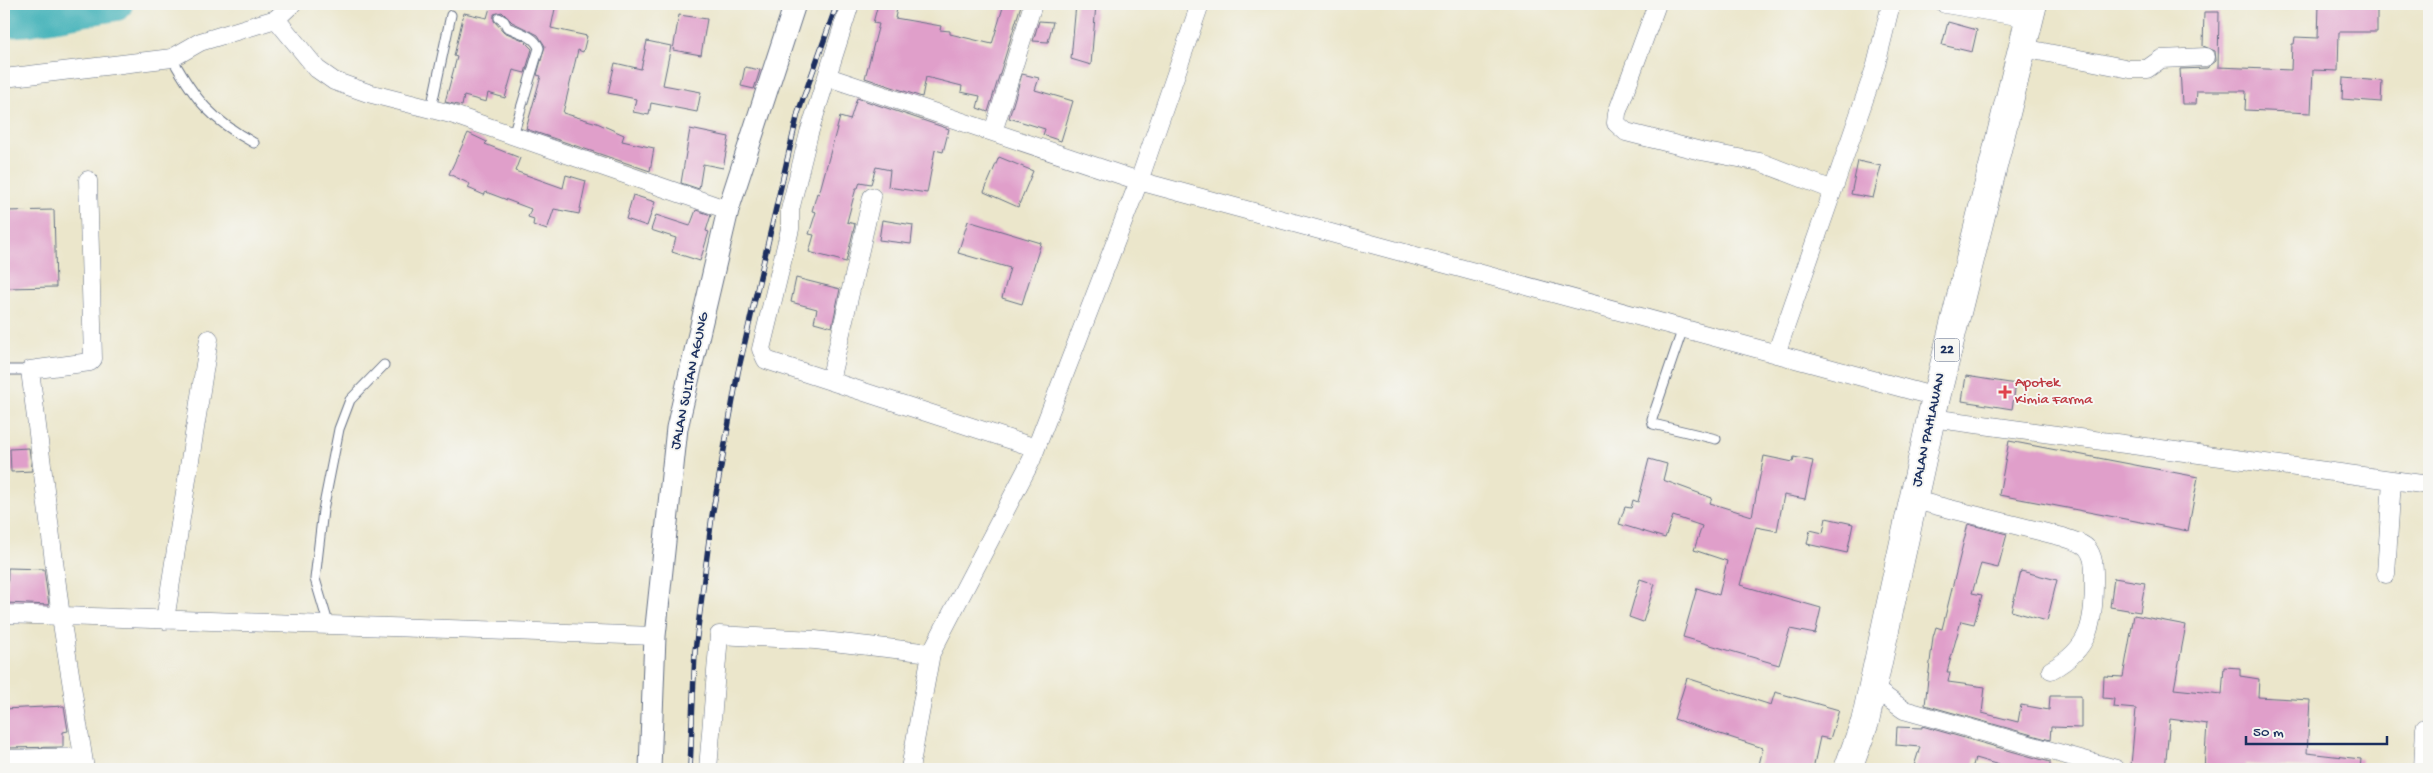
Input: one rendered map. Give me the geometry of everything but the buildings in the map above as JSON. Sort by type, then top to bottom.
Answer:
[{"type":"highway","name":"JALAN PAHLAWAN","points":[[1848,769],[1869,703],[1933,408],[2031,11]]},
{"type":"street","points":[[4,78],[172,58],[200,42],[276,19],[292,4]]},
{"type":"street","name":"JALAN SULTAN AGUNG","points":[[650,769],[656,636],[677,428],[728,210],[794,4]]},
{"type":"street","points":[[850,4],[806,143],[790,210],[790,229],[761,349],[766,360],[830,381],[1033,455]]},
{"type":"street","points":[[993,132],[1033,4]]},
{"type":"street","points":[[910,769],[931,653],[1033,455],[1139,181],[1200,4]]},
{"type":"street","points":[[1658,4],[1617,113],[1616,123],[1626,132],[1701,152],[1760,162],[1833,190]]},
{"type":"street","points":[[1776,354],[1876,64],[1891,4]]},
{"type":"street","points":[[1945,4],[2031,11]]},
{"type":"street","points":[[276,19],[317,69],[334,81],[368,93],[431,109],[728,210]]},
{"type":"street","points":[[2023,48],[2130,69],[2147,69],[2161,60],[2206,57]]},
{"type":"street","points":[[828,77],[1139,181],[1776,354],[1933,408],[2429,485]]},
{"type":"street","points":[[4,759],[84,763],[62,617],[30,370],[90,362],[93,359],[88,180]]},
{"type":"street","points":[[830,381],[872,197]]},
{"type":"street","points":[[165,620],[210,339]]},
{"type":"street","points":[[2386,574],[2392,480]]},
{"type":"street","points":[[1914,500],[2063,537],[2086,546],[2092,554],[2094,572],[2094,613],[2088,635],[2068,661],[2051,670]]},
{"type":"street","points":[[4,614],[329,627],[656,636]]},
{"type":"street","points":[[708,769],[719,635],[814,640],[931,653]]},
{"type":"street","points":[[1869,703],[1904,710],[2116,769]]},
{"type":"street","points":[[2422,769],[2425,728]]},
{"type":"lane","points":[[431,109],[451,15]]},
{"type":"lane","points":[[499,18],[504,21],[507,27],[531,38],[537,43],[539,48],[513,136]]},
{"type":"lane","points":[[172,58],[188,88],[206,109],[225,127],[254,143]]},
{"type":"lane","points":[[1683,328],[1652,419],[1653,424],[1716,439]]},
{"type":"lane","points":[[329,627],[315,579],[322,510],[339,429],[350,400],[384,365]]},
{"type":"lane","points":[[4,370],[30,370]]},
{"type":"waterway","points":[[4,21],[28,19],[116,4]]},
{"type":"railway","points":[[690,769],[695,651],[712,516],[738,372],[798,113],[837,4]]},
{"type":"place","name":"Apotek Kimia Farma","points":[[2005,392]]}]
